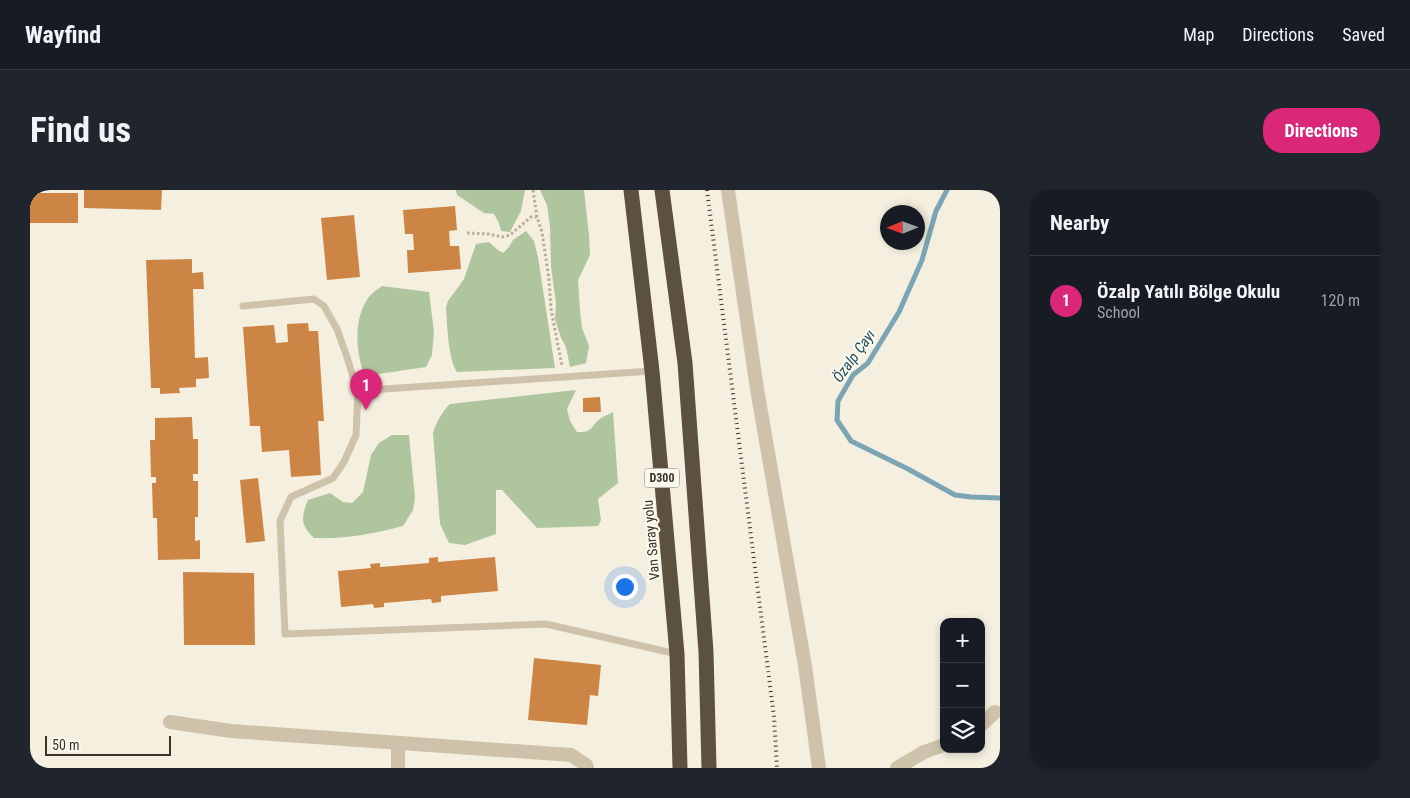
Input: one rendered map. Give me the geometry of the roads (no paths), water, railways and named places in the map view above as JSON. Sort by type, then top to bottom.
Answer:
[{"type":"highway","name":"Van Saray yolu","points":[[631,190],[652,370],[678,654],[680,768]]},
{"type":"highway","name":"D300","points":[[662,190],[685,363],[706,652],[709,768]]},
{"type":"street","points":[[728,190],[757,389],[805,666],[819,768]]},
{"type":"street","points":[[985,721],[995,712]]},
{"type":"street","points":[[170,722],[231,731],[571,755],[586,765],[587,768]]},
{"type":"street","points":[[398,743],[398,768]]},
{"type":"street","points":[[897,768],[924,752],[940,746]]},
{"type":"lane","points":[[243,306],[314,299],[324,306],[337,329],[358,393],[356,435],[344,462],[333,478],[291,497],[280,521],[285,634],[546,624],[678,654]]},
{"type":"lane","points":[[358,393],[652,370]]},
{"type":"waterway","name":"Özalp Çayı","points":[[947,190],[936,211],[922,260],[899,312],[868,363],[853,375],[838,401],[837,420],[851,441],[955,495],[1000,498]]},
{"type":"railway","points":[[707,190],[774,717],[777,768]]},
{"type":"place","name":"Özalp Yatılı Bölge Okulu","points":[[366,410]]}]
